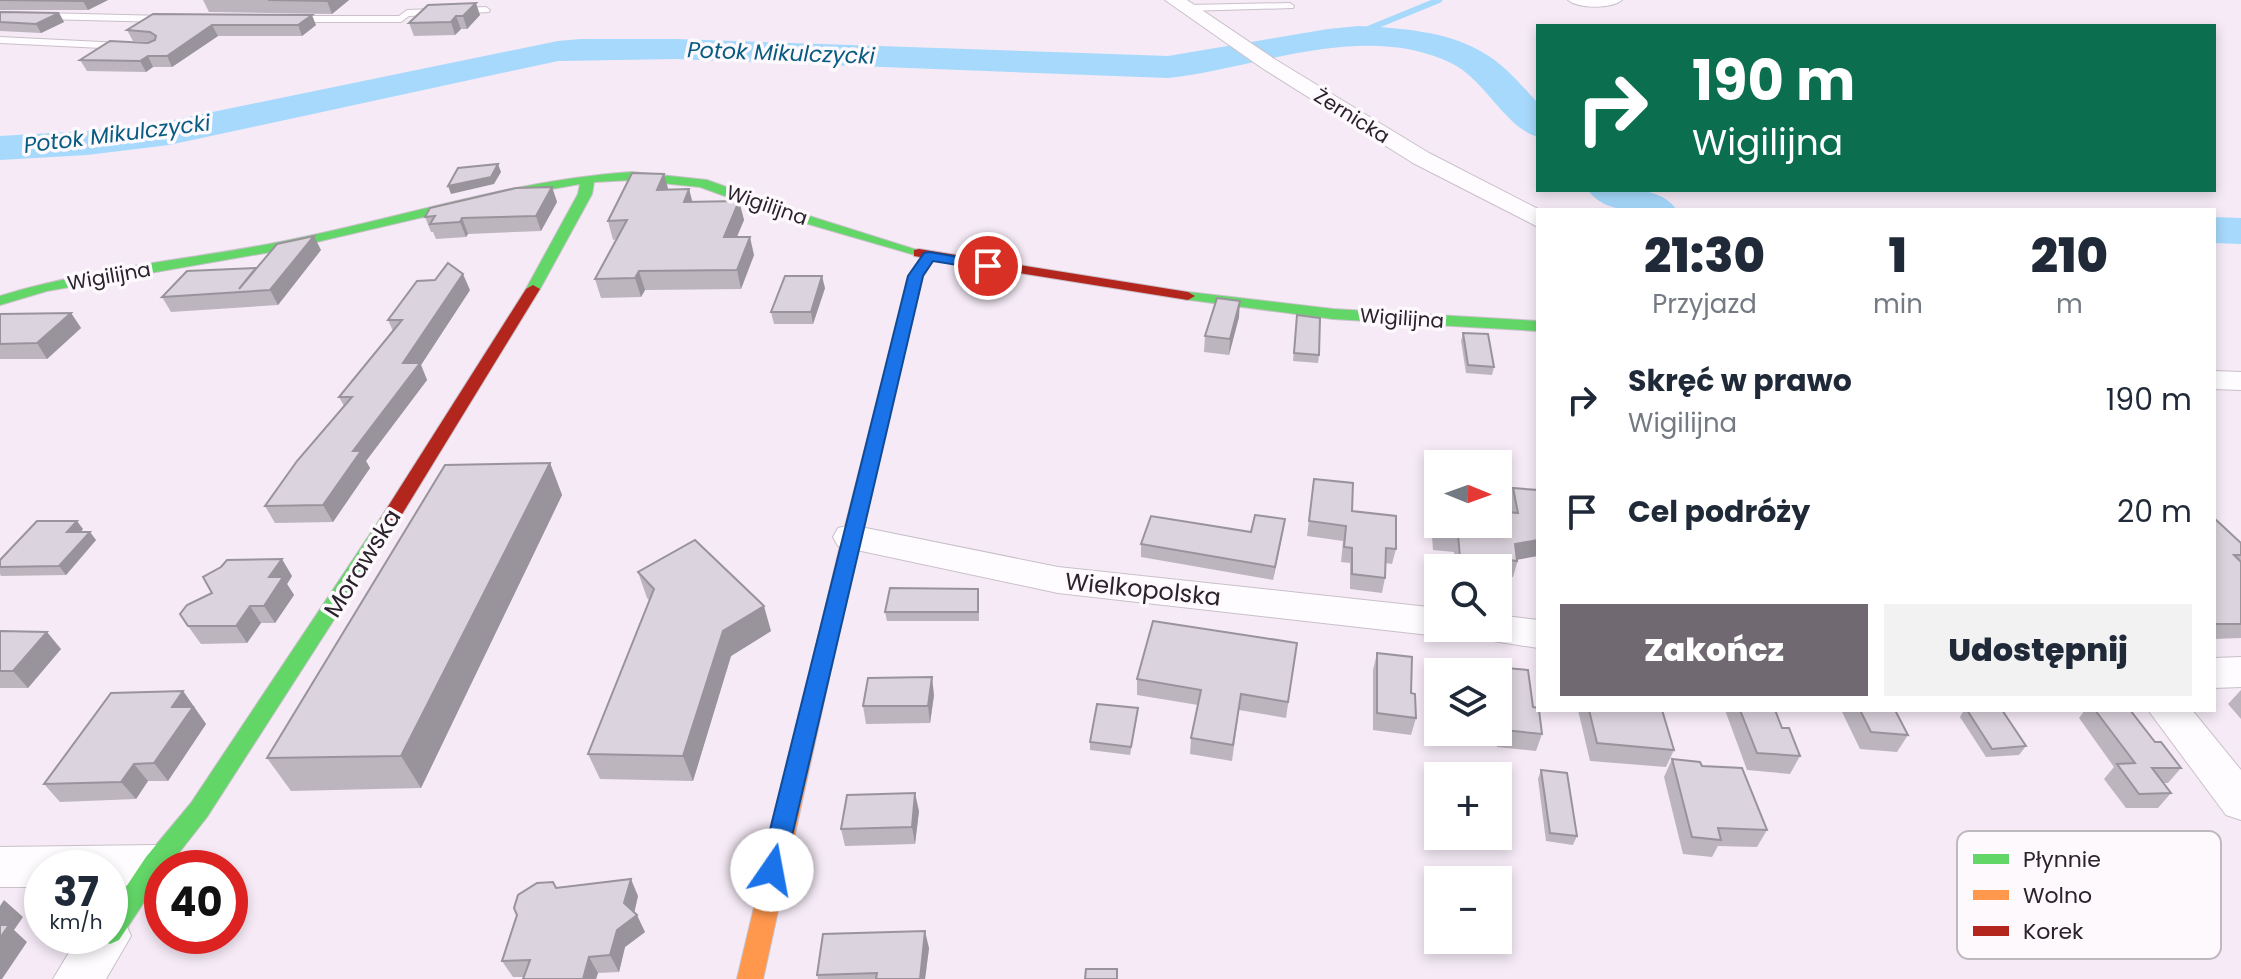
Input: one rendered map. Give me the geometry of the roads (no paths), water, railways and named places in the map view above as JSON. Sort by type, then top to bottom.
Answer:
[{"type":"street","points":[[1577,0],[1613,0]]},
{"type":"street","name":"Żernicka","points":[[1180,4],[1236,43],[1421,158],[1536,218]]},
{"type":"street","name":"Wigilijna","points":[[0,301],[45,287],[247,253],[444,206],[588,179],[632,176],[702,183],[782,212],[929,256],[1135,290],[1333,314],[1536,326]]},
{"type":"street","name":"Morawska","points":[[167,850],[199,810],[343,593],[535,286],[585,194],[588,179]]},
{"type":"street","points":[[750,979],[783,815],[851,537],[916,276],[929,256]]},
{"type":"street","name":"Wielkopolska","points":[[851,537],[1058,580],[1424,620]]},
{"type":"street","points":[[1512,631],[1536,634]]},
{"type":"street","points":[[2216,673],[2241,672]]},
{"type":"street","points":[[2170,712],[2241,802]]},
{"type":"street","points":[[0,867],[144,865]]},
{"type":"street","name":"Morawska","points":[[128,906],[144,882]]},
{"type":"street","name":"Morawska","points":[[78,979],[95,954]]},
{"type":"lane","points":[[1180,4],[1290,6]]},
{"type":"lane","points":[[279,19],[401,19],[407,13],[486,10]]},
{"type":"lane","points":[[0,15],[174,19]]},
{"type":"lane","points":[[0,40],[139,47]]},
{"type":"waterway","points":[[1351,36],[1439,0]]},
{"type":"waterway","name":"Potok Mikulczycki","points":[[0,148],[87,143],[169,133],[558,51],[581,49],[675,49],[1168,67],[1202,64],[1296,44],[1359,36],[1427,44],[1462,55],[1490,75],[1536,123]]},
{"type":"waterway","name":"Potok Mikulczycki","points":[[1614,192],[1650,208]]},
{"type":"waterway","name":"Potok Mikulczycki","points":[[2216,230],[2241,231]]}]
